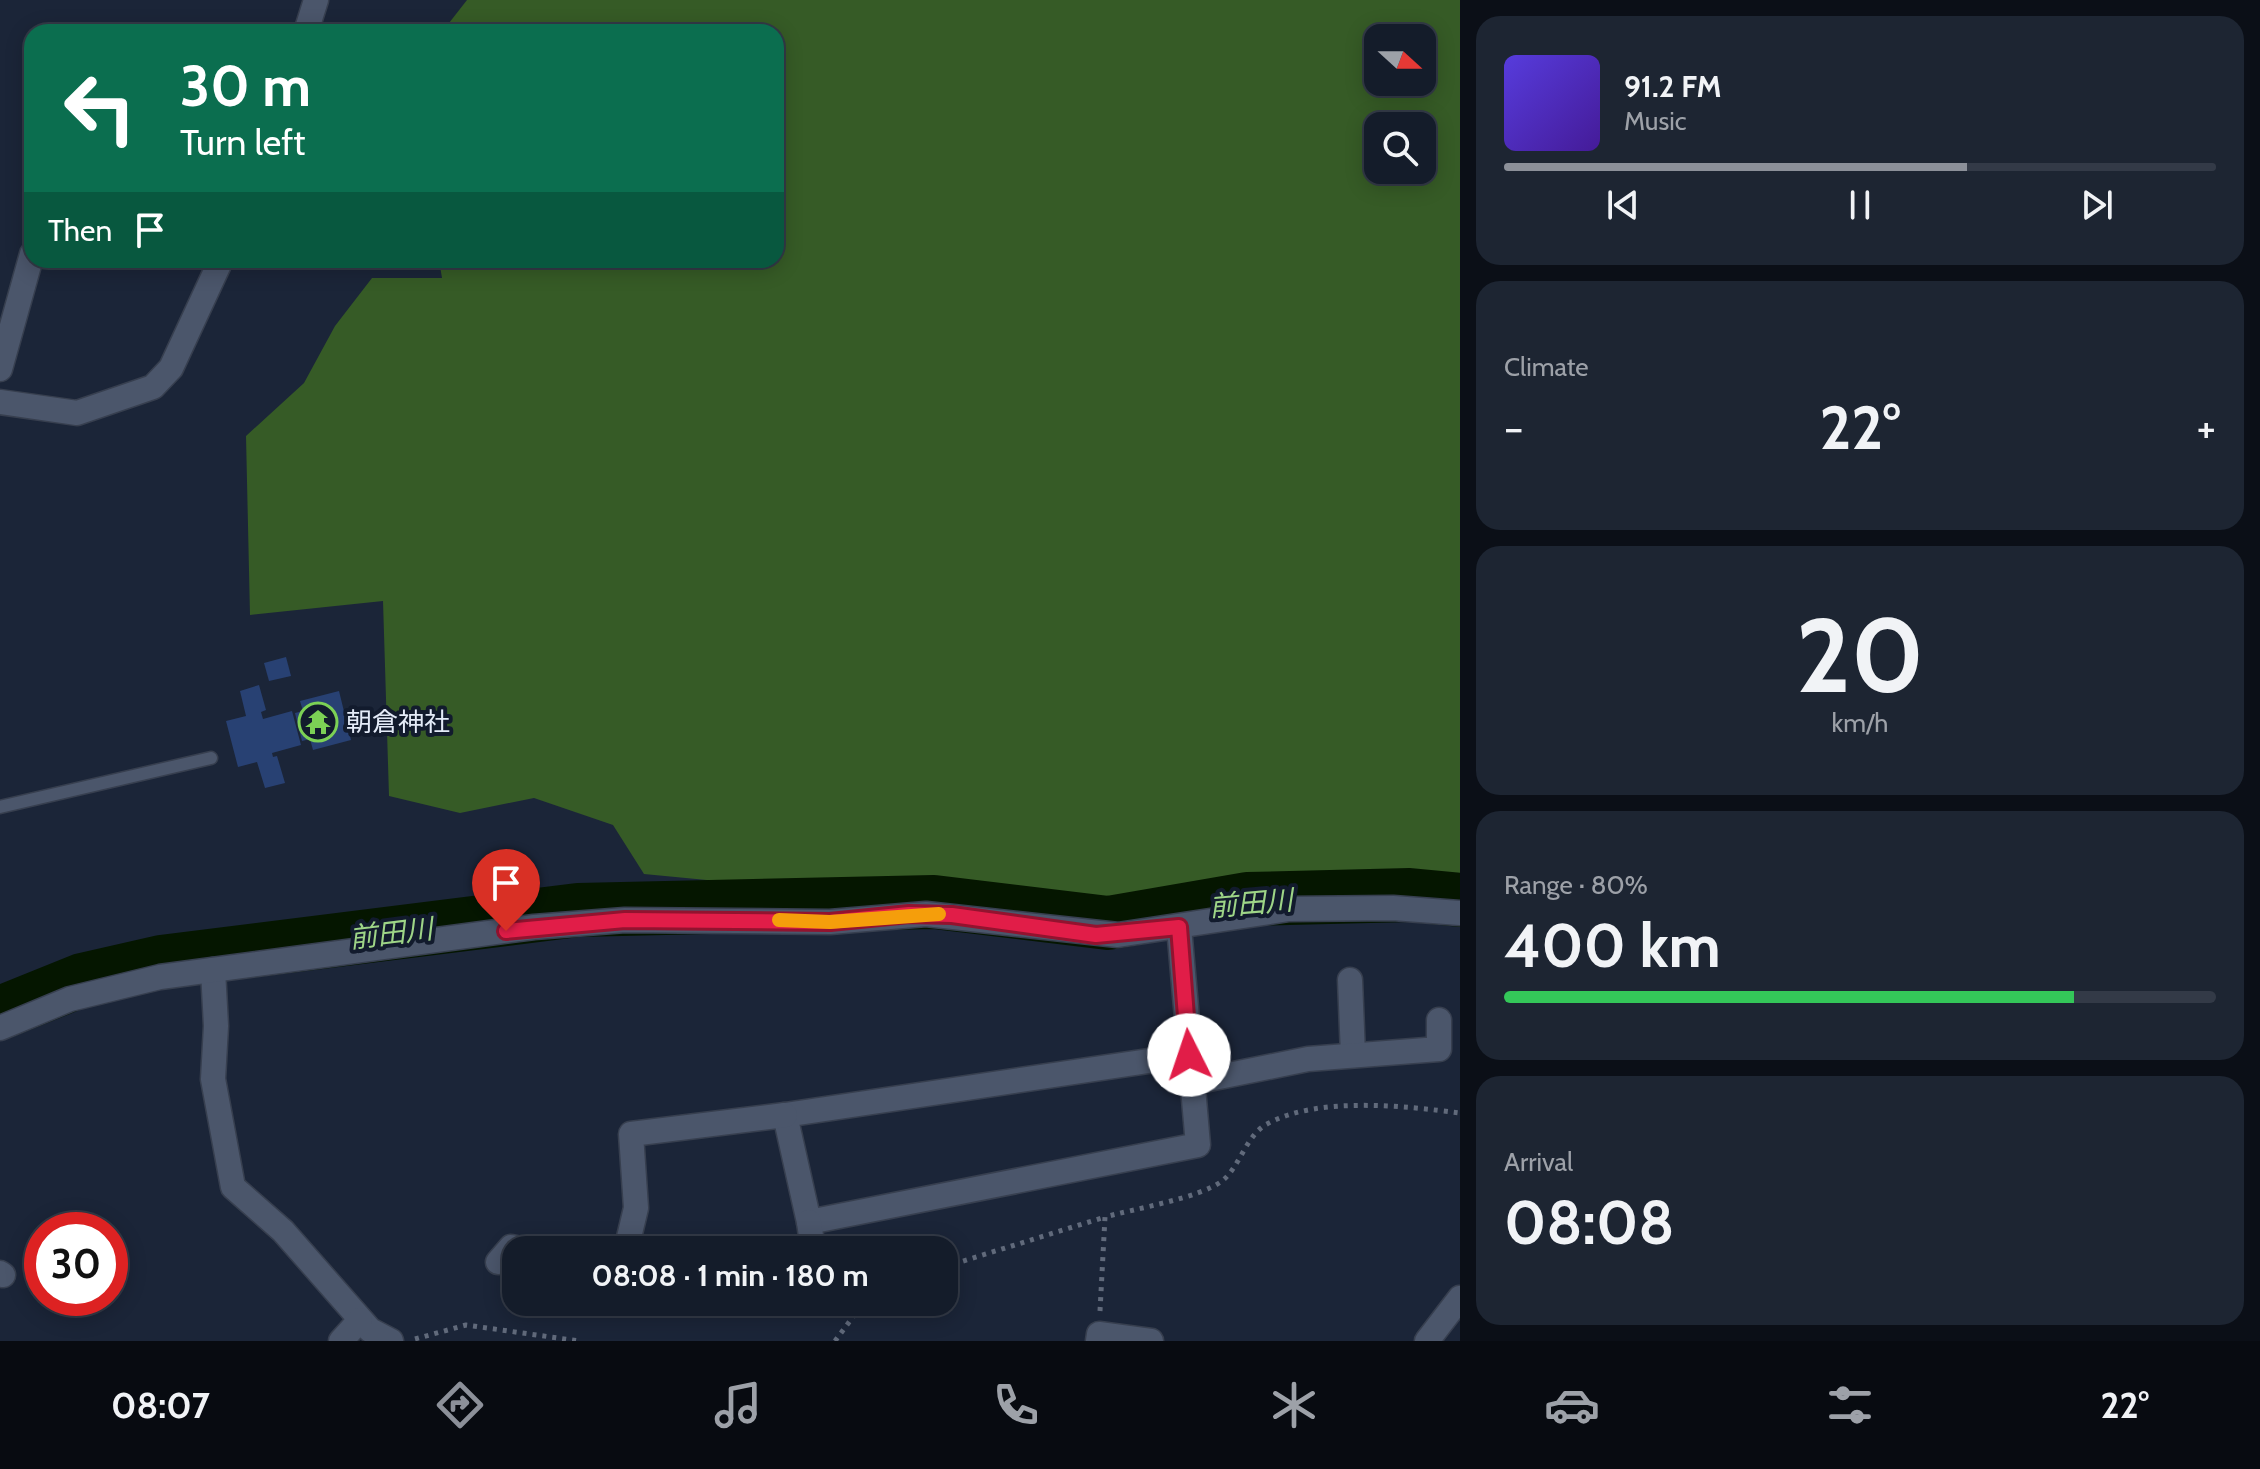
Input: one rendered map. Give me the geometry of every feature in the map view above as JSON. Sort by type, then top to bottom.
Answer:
[{"type":"street","points":[[308,24],[316,0]]},
{"type":"street","points":[[0,369],[28,268]]},
{"type":"street","points":[[0,402],[77,413],[153,387],[171,368],[217,268]]},
{"type":"street","points":[[0,1028],[112,987],[213,970],[534,927],[625,920],[830,922],[926,914],[1096,935],[1179,927],[1256,911],[1289,909],[1393,908],[1460,913]]},
{"type":"street","points":[[809,1222],[1198,1145],[1179,927]]},
{"type":"street","points":[[213,970],[213,1079],[233,1187],[283,1231],[370,1333],[341,1341]]},
{"type":"street","points":[[1350,980],[1353,1055]]},
{"type":"street","points":[[1194,1082],[1308,1059],[1439,1049],[1439,1020]]},
{"type":"street","points":[[629,1236],[636,1208],[631,1134],[785,1115],[1189,1055]]},
{"type":"street","points":[[785,1115],[811,1236]]},
{"type":"street","points":[[498,1262],[502,1257]]},
{"type":"street","points":[[1427,1341],[1460,1298]]},
{"type":"street","points":[[1099,1338],[1151,1341]]},
{"type":"lane","points":[[0,807],[211,758]]},
{"type":"path","points":[[958,1263],[1105,1217],[1206,1190],[1223,1180],[1262,1126],[1288,1113],[1384,1103],[1460,1113]]},
{"type":"path","points":[[1099,1338],[1105,1217]]},
{"type":"path","points":[[835,1341],[854,1316]]},
{"type":"path","points":[[408,1341],[466,1325],[579,1341]]},
{"type":"green space","points":[[467,0],[1460,0],[1460,887],[1447,884],[1253,884],[1178,902],[992,902],[883,897],[644,874],[613,825],[534,798],[460,813],[389,796],[383,601],[250,615],[246,436],[304,383],[335,326],[372,278],[442,278],[440,268],[784,268],[784,24],[448,24]]},
{"type":"building","points":[[286,657],[291,676],[269,681],[264,663]]},
{"type":"building","points":[[259,685],[266,710],[261,712],[263,719],[292,711],[301,745],[272,753],[273,757],[277,756],[285,783],[265,788],[257,762],[238,767],[226,721],[246,716],[240,691]]},
{"type":"building","points":[[339,691],[351,740],[313,750],[310,739],[302,741],[295,713],[303,711],[300,701]]},
{"type":"waterway","name":"前田川","points":[[0,1013],[82,980],[161,962],[578,910],[934,902],[1108,923],[1247,899],[1410,895],[1460,900]]},
{"type":"slow traffic","points":[[779,920],[830,922],[939,914]]},
{"type":"place","name":"朝倉神社","points":[[318,722]]},
{"type":"route","points":[[506,931],[625,920],[830,922],[909,914],[952,915],[1096,935],[1179,927],[1189,1055]]}]
